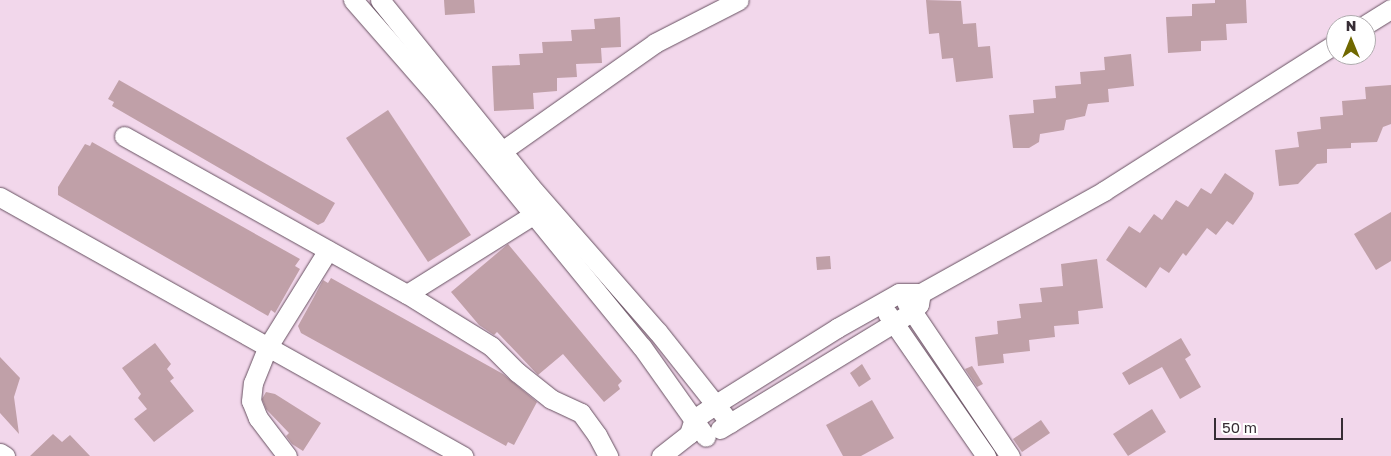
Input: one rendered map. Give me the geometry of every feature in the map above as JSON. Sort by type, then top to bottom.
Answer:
[{"type":"street","points":[[353,0],[437,96],[642,347],[697,430]]},
{"type":"street","points":[[380,0],[502,151],[730,423]]},
{"type":"street","points":[[502,151],[655,43],[739,0]]},
{"type":"street","points":[[1376,18],[1391,9]]},
{"type":"street","points":[[661,456],[697,430],[716,404],[899,293],[921,293],[1104,191],[1326,49]]},
{"type":"street","points":[[124,136],[407,294],[491,346],[517,372],[551,399],[581,413],[597,435],[608,456]]},
{"type":"street","points":[[0,196],[267,348],[463,456]]},
{"type":"street","points":[[407,294],[533,215]]},
{"type":"street","points":[[287,456],[258,418],[251,401],[253,383],[267,348],[328,250]]},
{"type":"street","points":[[899,293],[1010,456]]},
{"type":"street","points":[[697,430],[730,423],[912,311],[919,304],[921,293]]},
{"type":"street","points":[[881,304],[986,456]]},
{"type":"street","points":[[0,453],[5,456]]},
{"type":"building","points":[[444,0],[474,0],[475,13],[445,15]]},
{"type":"building","points":[[926,0],[961,1],[963,24],[976,23],[978,47],[990,46],[993,78],[956,82],[953,58],[942,59],[939,33],[929,34]]},
{"type":"building","points":[[1215,0],[1246,0],[1247,23],[1226,24],[1227,40],[1201,41],[1201,51],[1168,53],[1166,17],[1192,16],[1192,4],[1215,3]]},
{"type":"building","points":[[620,17],[621,47],[601,48],[602,63],[576,64],[577,77],[557,78],[557,91],[533,93],[534,109],[494,111],[492,66],[520,65],[519,54],[543,53],[542,42],[572,41],[571,30],[595,29],[594,19]]},
{"type":"building","points":[[1131,54],[1134,86],[1108,89],[1109,102],[1088,104],[1085,116],[1066,120],[1064,130],[1040,134],[1039,142],[1029,148],[1013,148],[1009,115],[1034,113],[1033,100],[1056,98],[1055,86],[1081,84],[1080,72],[1105,70],[1104,57]]},
{"type":"building","points":[[119,80],[335,203],[324,222],[318,225],[112,106],[114,102],[108,99]]},
{"type":"building","points":[[1391,85],[1391,124],[1383,127],[1377,142],[1351,143],[1351,148],[1327,149],[1327,163],[1317,164],[1298,184],[1279,186],[1275,150],[1299,147],[1297,132],[1321,129],[1320,117],[1343,115],[1342,101],[1366,99],[1365,87]]},
{"type":"building","points":[[388,110],[471,235],[428,262],[346,138]]},
{"type":"building","points":[[92,142],[300,259],[295,266],[300,269],[275,313],[271,310],[268,316],[58,195],[58,187],[85,144],[90,146]]},
{"type":"building","points":[[1225,173],[1254,193],[1252,199],[1233,225],[1227,221],[1216,235],[1207,228],[1186,256],[1183,253],[1169,273],[1160,267],[1146,288],[1106,260],[1129,226],[1140,233],[1154,214],[1162,220],[1176,200],[1188,207],[1201,188],[1211,194]]},
{"type":"building","points":[[1391,212],[1391,261],[1376,270],[1354,234]]},
{"type":"building","points":[[508,244],[622,381],[618,385],[620,389],[604,402],[563,354],[538,375],[497,332],[494,335],[479,325],[451,292]]},
{"type":"building","points":[[830,256],[831,269],[817,270],[816,257]]},
{"type":"building","points":[[1097,259],[1103,308],[1078,311],[1079,324],[1054,326],[1055,337],[1029,340],[1030,351],[1003,354],[1004,363],[978,366],[975,337],[998,334],[997,321],[1021,318],[1019,304],[1042,302],[1040,288],[1063,286],[1061,264]]},
{"type":"building","points":[[331,278],[503,374],[537,402],[514,445],[508,442],[506,446],[301,333],[298,326],[323,280],[328,283]]},
{"type":"building","points":[[1181,338],[1191,355],[1185,359],[1201,387],[1180,399],[1162,367],[1129,385],[1122,373]]},
{"type":"building","points":[[155,343],[171,364],[167,369],[174,378],[170,381],[194,411],[154,442],[134,419],[147,409],[138,398],[141,394],[122,368]]},
{"type":"building","points":[[0,357],[20,378],[14,397],[19,434],[0,413]]},
{"type":"building","points":[[862,364],[871,379],[859,387],[850,373]]},
{"type":"building","points":[[972,366],[983,384],[977,387],[965,369]]},
{"type":"building","points":[[266,392],[275,394],[321,423],[303,451],[292,444],[286,436],[289,433],[266,409],[262,399]]},
{"type":"building","points":[[872,400],[894,438],[861,456],[843,456],[826,425]]},
{"type":"building","points":[[1152,409],[1166,432],[1128,456],[1113,434]]},
{"type":"building","points":[[1041,420],[1050,433],[1022,452],[1013,439]]},
{"type":"building","points":[[53,434],[62,442],[70,435],[90,456],[30,456]]}]
